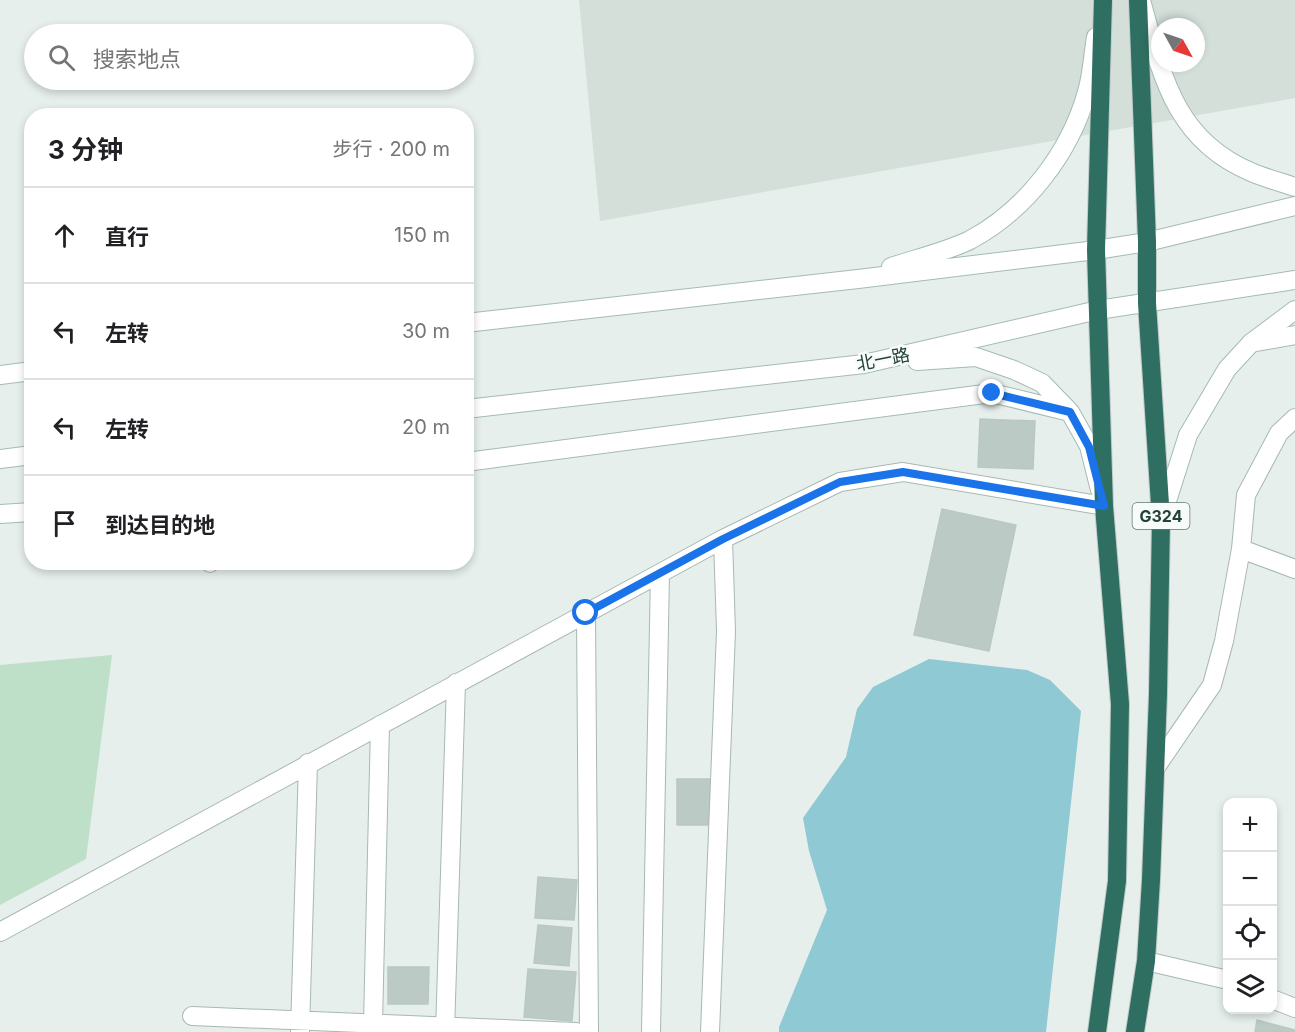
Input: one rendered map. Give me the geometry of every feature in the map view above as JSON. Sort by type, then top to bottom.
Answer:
[{"type":"highway","name":"G324","points":[[1097,1032],[1117,881],[1120,716],[1104,506],[1096,250],[1102,0]]},
{"type":"highway","name":"G324","points":[[1135,1032],[1146,961],[1156,766],[1161,520],[1147,303],[1139,0]]},
{"type":"street","points":[[858,279],[969,240],[1006,216],[1041,182],[1070,138],[1088,92],[1102,0]]},
{"type":"street","points":[[1139,0],[1163,79],[1190,129],[1218,154],[1251,172],[1295,187]]},
{"type":"street","points":[[474,321],[1096,250],[1147,242],[1295,207]]},
{"type":"street","name":"北一路","points":[[474,409],[864,364],[1098,310],[1295,280]]},
{"type":"street","points":[[1161,520],[1188,435],[1227,369],[1251,343],[1295,310]]},
{"type":"street","points":[[1251,343],[1295,335]]},
{"type":"street","points":[[0,932],[723,539],[840,482],[903,472],[1104,506],[1089,447],[1070,412],[1042,383],[1014,370],[976,357],[864,364]]},
{"type":"street","points":[[0,375],[24,372]]},
{"type":"street","points":[[474,461],[992,393],[1070,412]]},
{"type":"street","points":[[1156,766],[1212,685],[1224,641],[1241,549],[1246,495],[1279,433],[1295,418]]},
{"type":"street","points":[[0,459],[24,456]]},
{"type":"street","points":[[0,514],[24,512]]},
{"type":"street","points":[[710,1032],[726,631],[723,539]]},
{"type":"street","points":[[1241,549],[1295,569]]},
{"type":"street","points":[[651,1032],[660,574]]},
{"type":"street","points":[[586,613],[589,1032]]},
{"type":"street","points":[[445,1029],[456,683]]},
{"type":"street","points":[[373,1024],[380,725]]},
{"type":"street","points":[[300,1026],[308,764]]},
{"type":"street","points":[[1146,961],[1223,979]]},
{"type":"street","points":[[1277,1001],[1295,1008]]},
{"type":"street","points":[[192,1016],[300,1026],[373,1024],[445,1029],[576,1032]]},
{"type":"shaded area","points":[[579,0],[1295,0],[1295,98],[600,221]]},
{"type":"green space","points":[[112,655],[86,859],[0,905],[0,665]]},
{"type":"water","points":[[929,659],[1027,670],[1050,680],[1081,711],[1046,1032],[779,1032],[779,1027],[827,910],[809,851],[803,818],[846,757],[857,709],[873,687]]},
{"type":"building","points":[[980,419],[1035,421],[1033,469],[978,467]]},
{"type":"building","points":[[942,509],[1016,525],[989,651],[914,635]]},
{"type":"building","points":[[677,779],[715,779],[714,825],[677,825]]},
{"type":"building","points":[[538,877],[577,880],[574,920],[535,918]]},
{"type":"building","points":[[538,925],[572,928],[569,966],[534,963]]},
{"type":"building","points":[[388,967],[429,967],[428,1004],[388,1004]]},
{"type":"building","points":[[528,969],[576,972],[572,1021],[524,1017]]},
{"type":"building","points":[[1257,1020],[1295,1030],[1295,1032],[1255,1032]]},
{"type":"route","points":[[586,613],[723,539],[840,482],[903,472],[1104,506],[1089,447],[1070,412],[992,393]]}]
